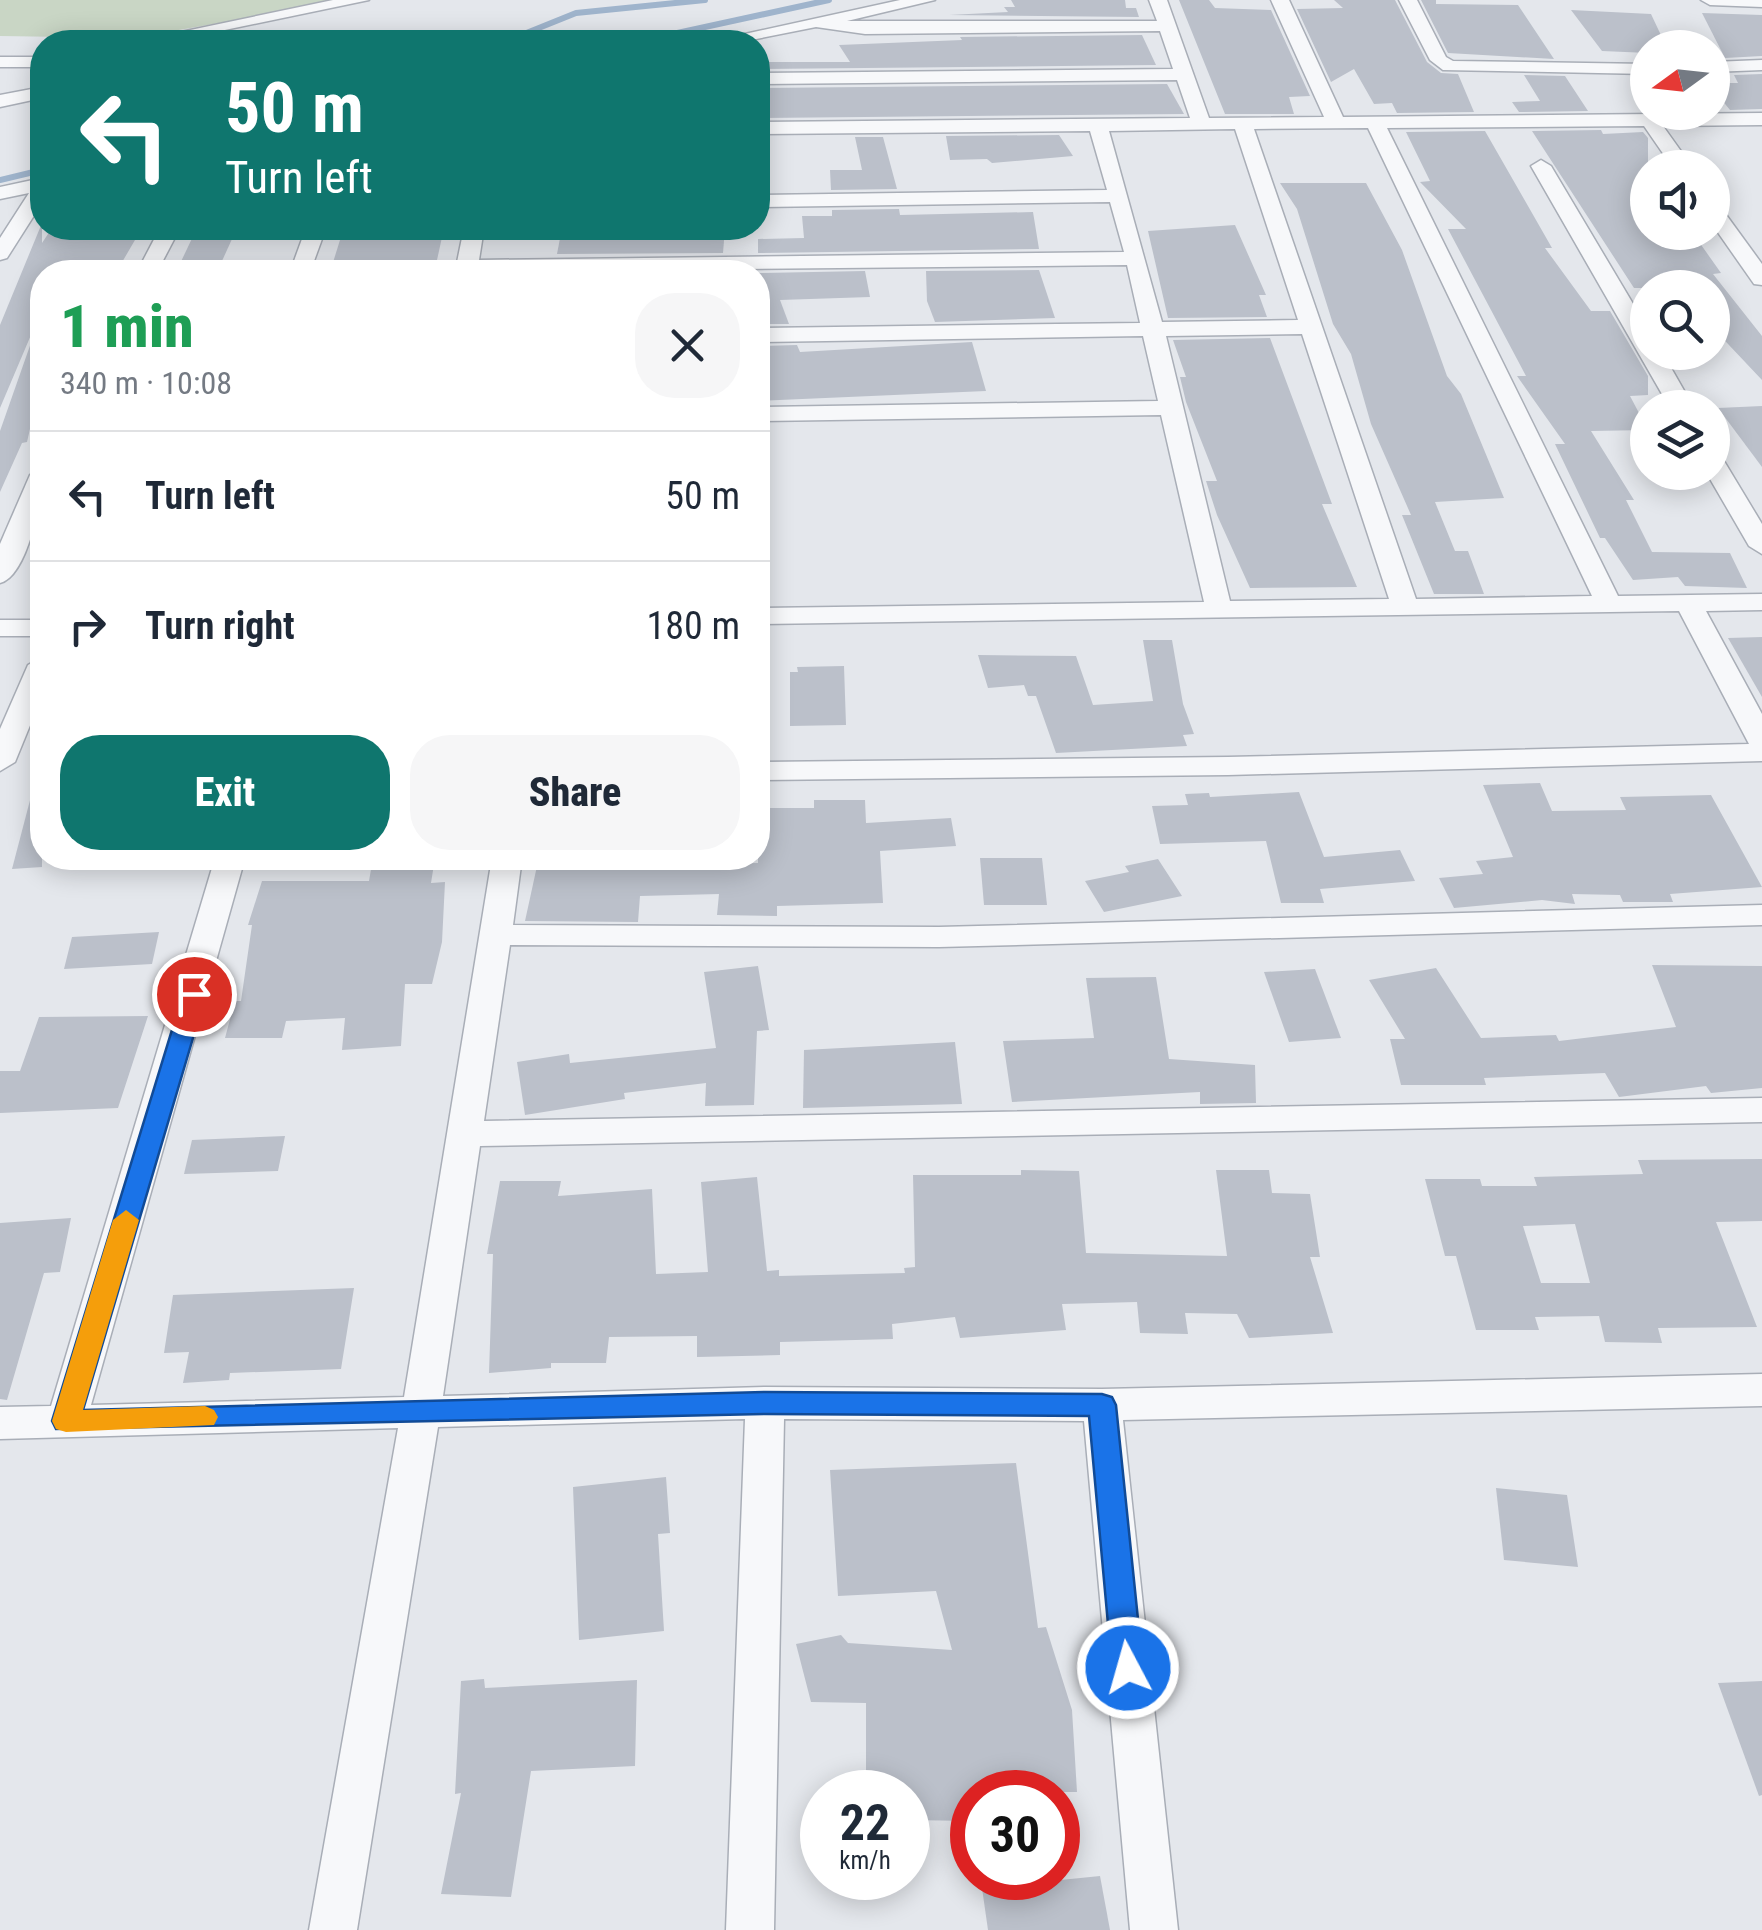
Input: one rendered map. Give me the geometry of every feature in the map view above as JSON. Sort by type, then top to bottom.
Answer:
[{"type":"street","points":[[204,30],[360,0]]},
{"type":"street","points":[[770,31],[926,0]]},
{"type":"street","points":[[1158,0],[1202,124]]},
{"type":"street","points":[[1280,0],[1336,124]]},
{"type":"street","points":[[1408,0],[1439,60],[1449,66],[1630,69]]},
{"type":"street","points":[[1710,0],[1762,2]]},
{"type":"street","points":[[816,22],[865,30],[1167,26]]},
{"type":"street","points":[[0,44],[30,44]]},
{"type":"street","points":[[0,62],[30,62]]},
{"type":"street","points":[[1730,66],[1762,65]]},
{"type":"street","points":[[770,80],[1184,74]]},
{"type":"street","points":[[0,91],[30,92]]},
{"type":"street","points":[[0,101],[30,95]]},
{"type":"street","points":[[1730,120],[1762,119]]},
{"type":"street","points":[[770,128],[1630,121]]},
{"type":"street","points":[[1375,123],[1610,606]]},
{"type":"street","points":[[1242,124],[1406,608]]},
{"type":"street","points":[[1098,125],[1136,258],[1219,610]]},
{"type":"street","points":[[1541,166],[1630,320]]},
{"type":"street","points":[[0,193],[30,188]]},
{"type":"street","points":[[770,201],[1119,196]]},
{"type":"street","points":[[0,254],[30,205]]},
{"type":"street","points":[[1730,234],[1762,279]]},
{"type":"street","points":[[770,265],[1136,258]]},
{"type":"street","points":[[770,334],[1312,327]]},
{"type":"street","points":[[770,414],[1170,408]]},
{"type":"street","points":[[1729,490],[1762,546]]},
{"type":"street","points":[[0,575],[30,504]]},
{"type":"street","points":[[770,616],[1762,602]]},
{"type":"street","points":[[1689,604],[1762,741]]},
{"type":"street","points":[[0,628],[30,628]]},
{"type":"street","points":[[0,762],[30,693]]},
{"type":"street","points":[[770,771],[1228,766],[1762,752]]},
{"type":"street","points":[[66,1421],[194,994],[227,870]]},
{"type":"street","points":[[334,1930],[421,1412],[505,870]]},
{"type":"street","points":[[497,935],[940,938],[1762,915]]},
{"type":"street","points":[[465,1134],[1762,1110]]},
{"type":"street","points":[[0,1423],[765,1403],[1102,1405],[1762,1390]]},
{"type":"street","points":[[750,1930],[765,1403]]},
{"type":"street","points":[[1102,1405],[1154,1930]]},
{"type":"green space","points":[[0,0],[350,0],[179,30],[30,30],[30,36],[0,36]]},
{"type":"building","points":[[1011,0],[1125,0],[1126,8],[1136,8],[1139,17],[949,15],[1008,12],[1004,7],[1015,7]]},
{"type":"building","points":[[1179,0],[1209,0],[1215,8],[1271,10],[1310,96],[1289,97],[1294,114],[1225,114]]},
{"type":"building","points":[[1334,0],[1395,0],[1427,62],[1441,73],[1458,74],[1474,112],[1397,113],[1392,103],[1374,104],[1354,69],[1331,82],[1297,9],[1343,8]]},
{"type":"building","points":[[1421,0],[1436,0],[1436,4],[1518,5],[1554,59],[1448,53]]},
{"type":"building","points":[[1571,10],[1651,14],[1659,30],[1630,30],[1630,52],[1602,51]]},
{"type":"building","points":[[1702,13],[1762,15],[1762,56],[1730,58],[1730,30],[1711,30]]},
{"type":"building","points":[[1142,35],[1156,65],[770,69],[770,62],[850,62],[839,45],[962,40],[960,37]]},
{"type":"building","points":[[1762,74],[1762,109],[1730,110],[1730,83],[1738,83],[1734,75]]},
{"type":"building","points":[[1524,75],[1565,76],[1588,111],[1519,112],[1512,102],[1540,101]]},
{"type":"building","points":[[1167,84],[1184,114],[770,118],[770,88]]},
{"type":"building","points":[[1485,131],[1552,248],[1545,248],[1591,311],[1610,311],[1630,345],[1630,370],[1644,370],[1648,376],[1648,390],[1630,390],[1630,430],[1591,431],[1634,500],[1626,500],[1652,552],[1730,553],[1747,588],[1685,586],[1678,577],[1633,580],[1605,538],[1600,538],[1555,444],[1565,444],[1517,376],[1526,376],[1448,229],[1466,229],[1420,182],[1430,181],[1406,132]]},
{"type":"building","points":[[1532,131],[1643,132],[1648,138],[1648,150],[1630,150],[1630,250],[1705,250],[1719,270],[1630,270],[1630,282]]},
{"type":"building","points":[[1059,135],[1073,156],[992,163],[987,159],[950,160],[946,136]]},
{"type":"building","points":[[855,137],[883,137],[897,189],[831,190],[830,170],[862,170]]},
{"type":"building","points":[[1280,183],[1366,183],[1402,250],[1447,376],[1461,394],[1504,498],[1435,502],[1455,551],[1468,551],[1484,594],[1434,594],[1402,515],[1411,515],[1371,424],[1351,354],[1333,324],[1297,209]]},
{"type":"building","points":[[899,209],[900,215],[1033,212],[1039,249],[758,253],[758,240],[804,238],[802,216],[832,216],[832,210]]},
{"type":"building","points":[[1235,225],[1266,295],[1259,295],[1267,317],[1168,318],[1148,231]]},
{"type":"building","points":[[35,240],[135,240],[123,260],[30,260],[30,337],[0,408],[0,325]]},
{"type":"building","points":[[191,240],[232,240],[222,260],[182,260]]},
{"type":"building","points":[[340,240],[441,240],[437,260],[334,260]]},
{"type":"building","points":[[560,240],[724,240],[723,253],[557,254]]},
{"type":"building","points":[[1039,270],[1055,318],[935,322],[927,301],[926,271]]},
{"type":"building","points":[[865,271],[870,297],[780,300],[789,324],[770,324],[770,273]]},
{"type":"building","points":[[1730,296],[1762,336],[1762,380],[1730,346]]},
{"type":"building","points":[[1270,338],[1332,504],[1322,504],[1357,587],[1250,588],[1217,515],[1206,481],[1217,481],[1186,402],[1180,377],[1186,377],[1173,340]]},
{"type":"building","points":[[972,342],[986,391],[770,400],[770,346],[797,345],[800,352]]},
{"type":"building","points":[[30,346],[30,429],[0,492],[0,431]]},
{"type":"building","points":[[1762,406],[1762,467],[1730,424],[1730,407]]},
{"type":"building","points":[[1762,637],[1762,697],[1728,638]]},
{"type":"building","points":[[1143,640],[1172,640],[1183,704],[1194,734],[1183,735],[1187,746],[1056,753],[1036,696],[1028,696],[1024,685],[988,688],[978,655],[1076,656],[1093,705],[1153,701]]},
{"type":"building","points":[[844,666],[846,725],[790,726],[790,672],[798,672],[797,667]]},
{"type":"building","points":[[1540,783],[1552,811],[1626,810],[1620,797],[1711,795],[1762,887],[1670,894],[1673,902],[1623,902],[1620,895],[1572,894],[1575,904],[1542,900],[1454,908],[1439,878],[1483,874],[1476,861],[1513,857],[1483,785]]},
{"type":"building","points":[[1299,792],[1324,857],[1400,850],[1415,881],[1320,889],[1324,903],[1281,903],[1266,841],[1160,844],[1152,806],[1188,805],[1185,794],[1209,793],[1210,797]]},
{"type":"building","points":[[30,800],[30,868],[12,869]]},
{"type":"building","points":[[814,800],[865,800],[866,823],[951,818],[956,846],[880,851],[883,903],[777,906],[777,916],[717,915],[719,894],[640,896],[638,922],[525,921],[536,870],[770,870],[770,808],[814,808]]},
{"type":"building","points":[[980,858],[1042,858],[1047,905],[984,905]]},
{"type":"building","points":[[1158,859],[1182,896],[1104,912],[1085,881],[1129,872],[1125,866]]},
{"type":"building","points":[[371,870],[433,870],[431,883],[445,882],[442,942],[432,984],[405,984],[401,1046],[342,1050],[345,1018],[286,1021],[282,1038],[225,1038],[235,1001],[241,1001],[252,925],[248,925],[262,881],[369,881]]},
{"type":"building","points":[[159,932],[152,964],[64,969],[72,937]]},
{"type":"building","points":[[1652,965],[1762,966],[1762,1088],[1711,1093],[1706,1086],[1619,1097],[1605,1073],[1484,1078],[1486,1085],[1401,1085],[1390,1039],[1405,1039],[1369,980],[1436,968],[1481,1038],[1556,1035],[1559,1041],[1676,1027]]},
{"type":"building","points":[[758,966],[769,1030],[757,1031],[754,1105],[705,1106],[706,1083],[624,1093],[625,1099],[525,1115],[517,1062],[569,1054],[570,1063],[716,1048],[704,972]]},
{"type":"building","points":[[1315,969],[1341,1038],[1289,1042],[1264,972]]},
{"type":"building","points":[[1156,977],[1169,1059],[1255,1065],[1256,1103],[1200,1104],[1200,1092],[1012,1102],[1003,1041],[1094,1038],[1086,978]]},
{"type":"building","points":[[148,1016],[118,1108],[0,1113],[0,1071],[20,1071],[39,1017]]},
{"type":"building","points":[[955,1042],[962,1104],[803,1108],[804,1050]]},
{"type":"building","points":[[285,1136],[278,1171],[184,1174],[192,1140]]},
{"type":"building","points":[[1762,1159],[1762,1221],[1716,1222],[1757,1327],[1658,1328],[1662,1343],[1605,1342],[1599,1316],[1535,1317],[1539,1330],[1476,1330],[1456,1256],[1445,1256],[1425,1179],[1480,1179],[1482,1186],[1537,1186],[1534,1177],[1643,1174],[1638,1160]],"holes":[[[1575,1224],[1590,1283],[1541,1283],[1523,1226]]]},
{"type":"building","points":[[1021,1170],[1079,1171],[1086,1253],[1227,1256],[1216,1170],[1269,1170],[1272,1193],[1310,1194],[1320,1257],[1310,1257],[1333,1333],[1249,1338],[1237,1314],[1185,1313],[1188,1334],[1140,1333],[1137,1302],[1062,1304],[1066,1330],[960,1338],[955,1317],[892,1324],[893,1339],[780,1342],[780,1355],[697,1357],[697,1336],[609,1337],[606,1363],[551,1363],[551,1368],[489,1373],[493,1254],[487,1254],[500,1181],[561,1181],[558,1196],[652,1189],[656,1274],[708,1272],[701,1182],[757,1177],[767,1271],[779,1270],[779,1276],[905,1273],[904,1268],[915,1267],[913,1175],[1021,1175]]},
{"type":"building","points":[[71,1218],[60,1272],[44,1273],[7,1400],[0,1399],[0,1223]]},
{"type":"building","points":[[354,1288],[341,1369],[230,1373],[229,1380],[183,1383],[189,1352],[164,1353],[173,1295]]},
{"type":"building","points":[[1016,1463],[1038,1628],[1046,1627],[1072,1710],[1076,1770],[950,1770],[950,1821],[930,1820],[930,1770],[866,1770],[866,1703],[811,1702],[796,1644],[841,1635],[848,1643],[952,1650],[936,1591],[838,1596],[830,1470]]},
{"type":"building","points":[[666,1477],[670,1533],[658,1534],[664,1631],[579,1640],[573,1487]]},
{"type":"building","points":[[1496,1488],[1567,1495],[1578,1567],[1504,1560]]},
{"type":"building","points":[[484,1679],[485,1688],[637,1680],[635,1766],[531,1771],[511,1897],[441,1894],[461,1793],[455,1794],[461,1681]]},
{"type":"building","points":[[1762,1681],[1762,1795],[1759,1796],[1718,1683]]},
{"type":"building","points":[[1100,1876],[1110,1930],[988,1930],[984,1900],[1080,1900],[1080,1878]]},
{"type":"waterway","points":[[534,30],[576,13],[705,0]]},
{"type":"waterway","points":[[691,30],[829,0]]},
{"type":"waterway","points":[[0,180],[30,173]]},
{"type":"slow traffic","points":[[126,1220],[66,1421],[205,1417]]},
{"type":"route","points":[[194,994],[66,1421],[765,1403],[1102,1405],[1128,1668]]}]
